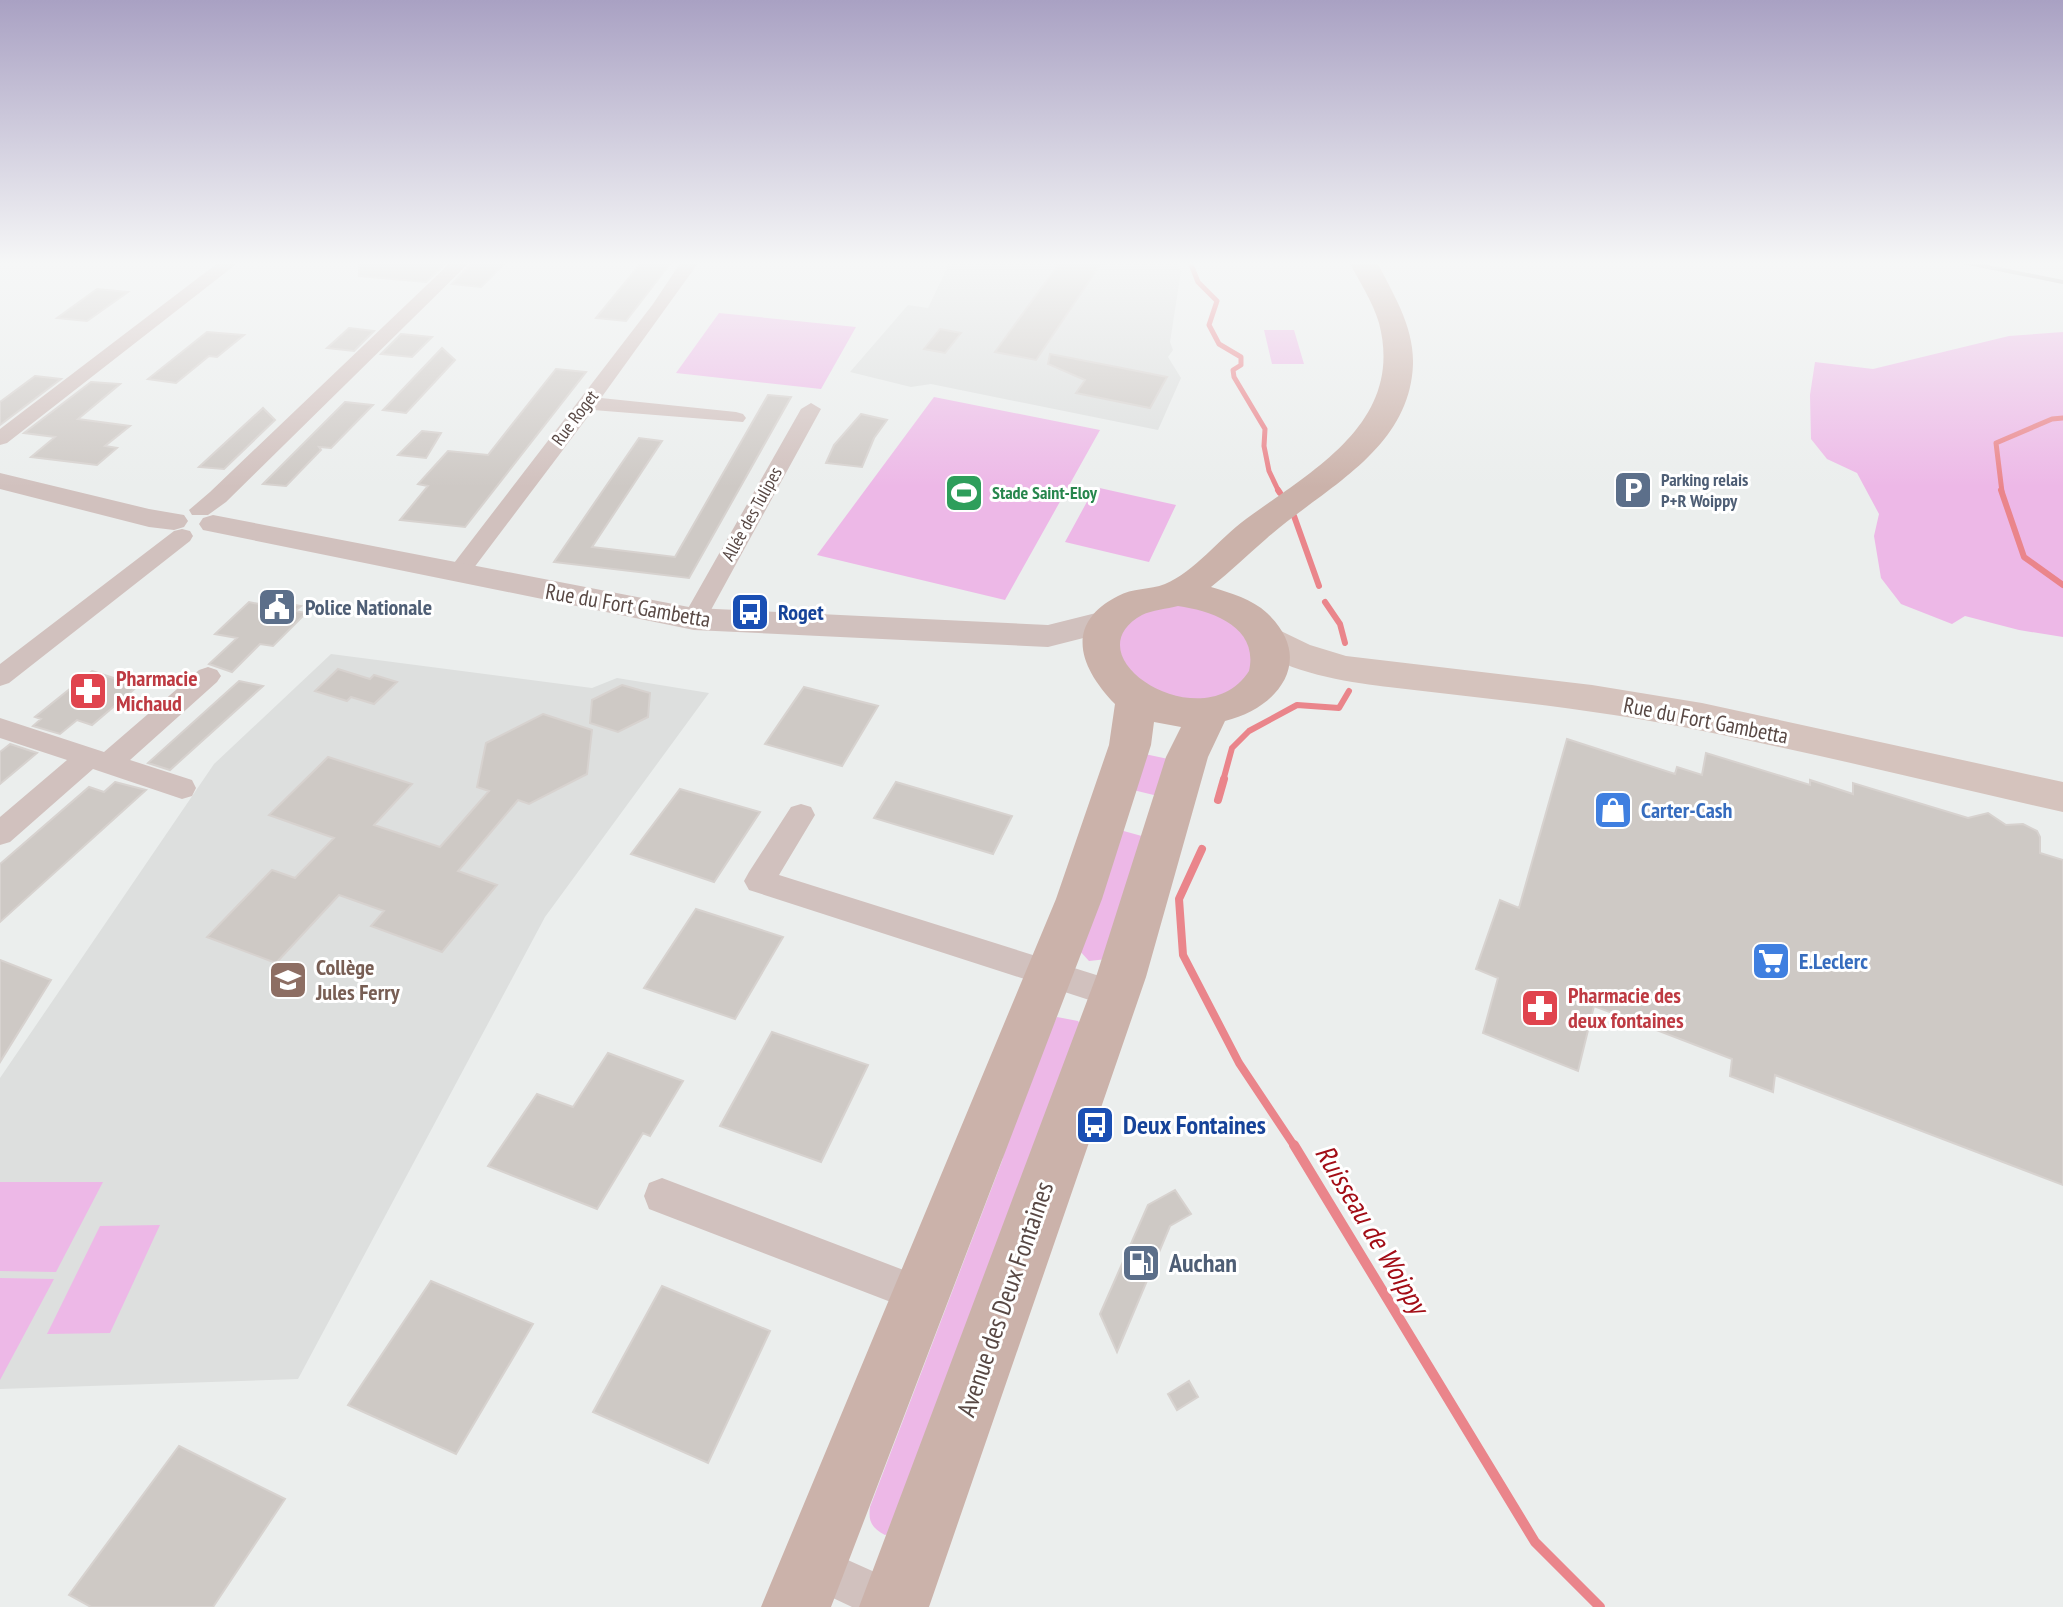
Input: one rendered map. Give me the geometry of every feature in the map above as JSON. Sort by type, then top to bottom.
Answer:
[{"type":"main road","points":[[1178,594],[1347,461],[1372,434],[1388,408],[1398,364],[1395,337]]},
{"type":"main road","points":[[1230,554],[1228,584],[1234,608]]},
{"type":"main road","points":[[1178,594],[1217,600],[1234,608],[1254,623],[1264,635],[1270,651],[1270,667],[1263,683],[1242,701],[1209,712],[1160,709],[1136,699],[1114,683],[1101,663],[1098,649],[1108,621],[1138,601],[1178,594]]},
{"type":"main road","name":"Rue du Fort Gambetta","points":[[1264,635],[1297,654],[1345,669],[1577,696],[1702,717],[2063,797]]},
{"type":"main road","name":"Rue du Fort Gambetta","points":[[1263,683],[1345,669]]},
{"type":"main road","name":"Avenue des Deux Fontaines","points":[[804,1587],[1051,973],[1130,745],[1136,699]]},
{"type":"main road","name":"Avenue des Deux Fontaines","points":[[897,1606],[1114,994],[1187,757],[1209,712]]},
{"type":"street","points":[[0,439],[133,337]]},
{"type":"street","points":[[0,677],[192,523],[383,337]]},
{"type":"street","name":"Rue Roget","points":[[459,572],[637,337]]},
{"type":"street","points":[[587,403],[736,418]]},
{"type":"street","name":"Allée des Tulipes","points":[[694,619],[811,409]]},
{"type":"street","name":"Rue du Fort Gambetta","points":[[0,481],[149,518],[192,523],[459,572],[694,619],[1048,636],[1108,621]]},
{"type":"street","name":"Rue du Fort Gambetta","points":[[1048,636],[1101,663]]},
{"type":"street","points":[[0,834],[208,676]]},
{"type":"street","points":[[0,728],[182,788]]},
{"type":"street","points":[[801,815],[759,881],[1114,994]]},
{"type":"street","points":[[662,1196],[922,1295]]},
{"type":"street","name":"Avenue des Deux Fontaines","points":[[804,1587],[897,1606]]},
{"type":"shaded area","points":[[702,337],[850,337],[821,389],[676,373]]},
{"type":"shaded area","points":[[880,337],[1171,337],[1173,350],[1168,357],[1181,378],[1158,430],[931,384],[911,387],[850,372]]},
{"type":"shaded area","points":[[1266,337],[1296,337],[1304,364],[1272,364]]},
{"type":"shaded area","points":[[2005,337],[2063,337],[2063,637],[1965,616],[1952,624],[1901,604],[1881,578],[1874,536],[1879,514],[1857,473],[1827,459],[1811,439],[1810,395],[1815,362],[1873,369]]},
{"type":"shaded area","name":"Stade Saint-Eloy","points":[[934,397],[1100,430],[1005,600],[817,555]]},
{"type":"shaded area","points":[[1095,487],[1176,505],[1149,562],[1065,542]]},
{"type":"shaded area","points":[[1163,604],[1211,609],[1247,632],[1255,666],[1233,693],[1190,703],[1127,681],[1114,636],[1124,621]]},
{"type":"shaded area","name":"Collège Jules Ferry","points":[[331,654],[592,688],[617,678],[709,693],[545,917],[298,1379],[0,1389],[0,1078],[214,764]]},
{"type":"shaded area","points":[[1140,753],[1173,760],[1162,797],[1129,789]]},
{"type":"shaded area","points":[[1120,830],[1149,838],[1107,959],[1089,961],[1078,949]]},
{"type":"shaded area","points":[[1057,1017],[1078,1021],[1084,1030],[896,1532],[885,1535],[872,1524],[870,1507],[1002,1161],[1020,1090]]},
{"type":"shaded area","points":[[0,1182],[103,1182],[56,1272],[0,1271]]},
{"type":"shaded area","points":[[160,1225],[110,1333],[47,1334],[100,1226]]},
{"type":"shaded area","points":[[0,1278],[54,1279],[0,1380]]},
{"type":"building","points":[[201,337],[242,337],[217,357],[209,356],[176,383],[148,379]]},
{"type":"building","points":[[339,337],[368,337],[354,351],[327,348]]},
{"type":"building","points":[[398,337],[432,337],[412,357],[381,354]]},
{"type":"building","points":[[934,337],[958,337],[945,353],[924,349]]},
{"type":"building","points":[[1006,337],[1051,337],[1036,360],[995,352]]},
{"type":"building","points":[[442,348],[455,360],[406,413],[383,410]]},
{"type":"building","points":[[1050,354],[1167,377],[1150,408],[1076,393],[1085,380],[1048,364]]},
{"type":"building","points":[[556,369],[586,372],[465,527],[400,520],[428,486],[418,484],[448,451],[488,455]]},
{"type":"building","points":[[35,376],[61,379],[0,425],[0,402]]},
{"type":"building","points":[[91,382],[120,384],[78,419],[130,426],[105,446],[117,448],[97,465],[31,457],[55,437],[24,433]]},
{"type":"building","points":[[768,395],[791,397],[689,578],[554,562],[639,438],[662,441],[592,547],[675,557]]},
{"type":"building","points":[[345,402],[373,405],[331,448],[319,447],[321,450],[286,486],[263,484]]},
{"type":"building","points":[[263,408],[275,420],[224,469],[199,467]]},
{"type":"building","points":[[861,414],[887,420],[874,438],[862,467],[826,463],[834,445]]},
{"type":"building","points":[[422,431],[441,433],[426,458],[398,455]]},
{"type":"building","points":[[265,599],[301,606],[295,611],[306,613],[273,646],[260,644],[232,672],[209,664],[237,638],[215,634],[249,602],[259,604]]},
{"type":"building","points":[[338,669],[370,679],[374,675],[397,682],[374,704],[351,697],[347,701],[315,691]]},
{"type":"building","points":[[92,671],[138,686],[92,725],[77,720],[60,734],[33,726],[41,719],[35,717]]},
{"type":"building","points":[[239,681],[263,686],[170,770],[148,763]]},
{"type":"building","points":[[622,685],[650,693],[648,717],[618,732],[590,723],[592,700]]},
{"type":"building","points":[[804,687],[878,706],[842,766],[765,744]]},
{"type":"building","points":[[543,714],[592,730],[587,774],[529,804],[518,800],[458,871],[497,885],[442,952],[371,926],[384,911],[339,895],[276,963],[207,937],[272,870],[295,878],[334,838],[269,815],[328,757],[412,784],[374,825],[440,847],[489,791],[477,787],[486,743]]},
{"type":"building","name":"E.Leclerc","points":[[1567,739],[1675,774],[1677,767],[1702,775],[1706,753],[1810,785],[1810,780],[1853,794],[1853,783],[1968,818],[1988,813],[2006,825],[2023,824],[2037,831],[2040,853],[2063,860],[2063,1185],[1775,1075],[1773,1092],[1730,1076],[1732,1059],[1594,1006],[1578,1071],[1483,1033],[1498,978],[1476,969],[1500,900],[1519,908]]},
{"type":"building","points":[[10,744],[37,753],[0,784],[0,752]]},
{"type":"building","points":[[115,782],[146,790],[0,922],[0,864],[89,787],[104,792]]},
{"type":"building","points":[[896,782],[1012,816],[993,854],[874,818]]},
{"type":"building","points":[[680,789],[760,812],[714,882],[631,854]]},
{"type":"building","points":[[696,909],[783,937],[735,1019],[644,988]]},
{"type":"building","points":[[0,960],[51,980],[0,1062]]},
{"type":"building","points":[[772,1032],[868,1065],[821,1162],[720,1126]]},
{"type":"building","points":[[608,1053],[683,1081],[650,1136],[643,1133],[597,1209],[488,1166],[537,1094],[573,1107]]},
{"type":"building","points":[[1175,1190],[1191,1214],[1170,1226],[1117,1352],[1100,1314],[1148,1205]]},
{"type":"building","points":[[431,1281],[533,1324],[456,1454],[348,1405]]},
{"type":"building","points":[[662,1286],[770,1331],[708,1463],[593,1412]]},
{"type":"building","points":[[1189,1381],[1198,1397],[1177,1410],[1168,1394]]},
{"type":"building","points":[[179,1446],[285,1499],[213,1607],[91,1607],[69,1595]]},
{"type":"waterway","name":"Ruisseau de Woippy","points":[[1215,337],[1219,344],[1241,357],[1241,365],[1233,370],[1234,377],[1265,429],[1264,446],[1269,471],[1278,490]]},
{"type":"waterway","points":[[2002,492],[1996,443],[2052,419],[2063,418]]},
{"type":"waterway","points":[[2001,490],[2024,557],[2063,585]]},
{"type":"waterway","name":"Ruisseau de Woippy","points":[[1294,516],[1319,586]]},
{"type":"waterway","name":"Ruisseau de Woippy","points":[[1325,602],[1340,624],[1345,643]]},
{"type":"waterway","name":"Ruisseau de Woippy","points":[[1223,781],[1232,748],[1249,731],[1297,705],[1339,708],[1349,691]]},
{"type":"waterway","name":"Ruisseau de Woippy","points":[[1218,800],[1224,779]]},
{"type":"waterway","name":"Ruisseau de Woippy","points":[[1202,849],[1179,899],[1183,955],[1239,1063],[1295,1147]]},
{"type":"waterway","name":"Ruisseau de Woippy","points":[[1294,1145],[1535,1542],[1600,1607]]},
{"type":"place","name":"Parking relais P+R Woippy","points":[[1633,490]]},
{"type":"place","name":"Stade Saint-Eloy","points":[[964,493]]},
{"type":"place","name":"Police Nationale","points":[[277,607]]},
{"type":"place","name":"Roget","points":[[750,612]]},
{"type":"place","name":"Pharmacie Michaud","points":[[88,691]]},
{"type":"place","name":"Carter-Cash","points":[[1613,810]]},
{"type":"place","name":"E.Leclerc","points":[[1771,961]]},
{"type":"place","name":"Collège Jules Ferry","points":[[288,980]]},
{"type":"place","name":"Pharmacie des deux fontaines","points":[[1540,1008]]},
{"type":"place","name":"Deux Fontaines","points":[[1095,1125]]},
{"type":"place","name":"Auchan","points":[[1141,1263]]}]
